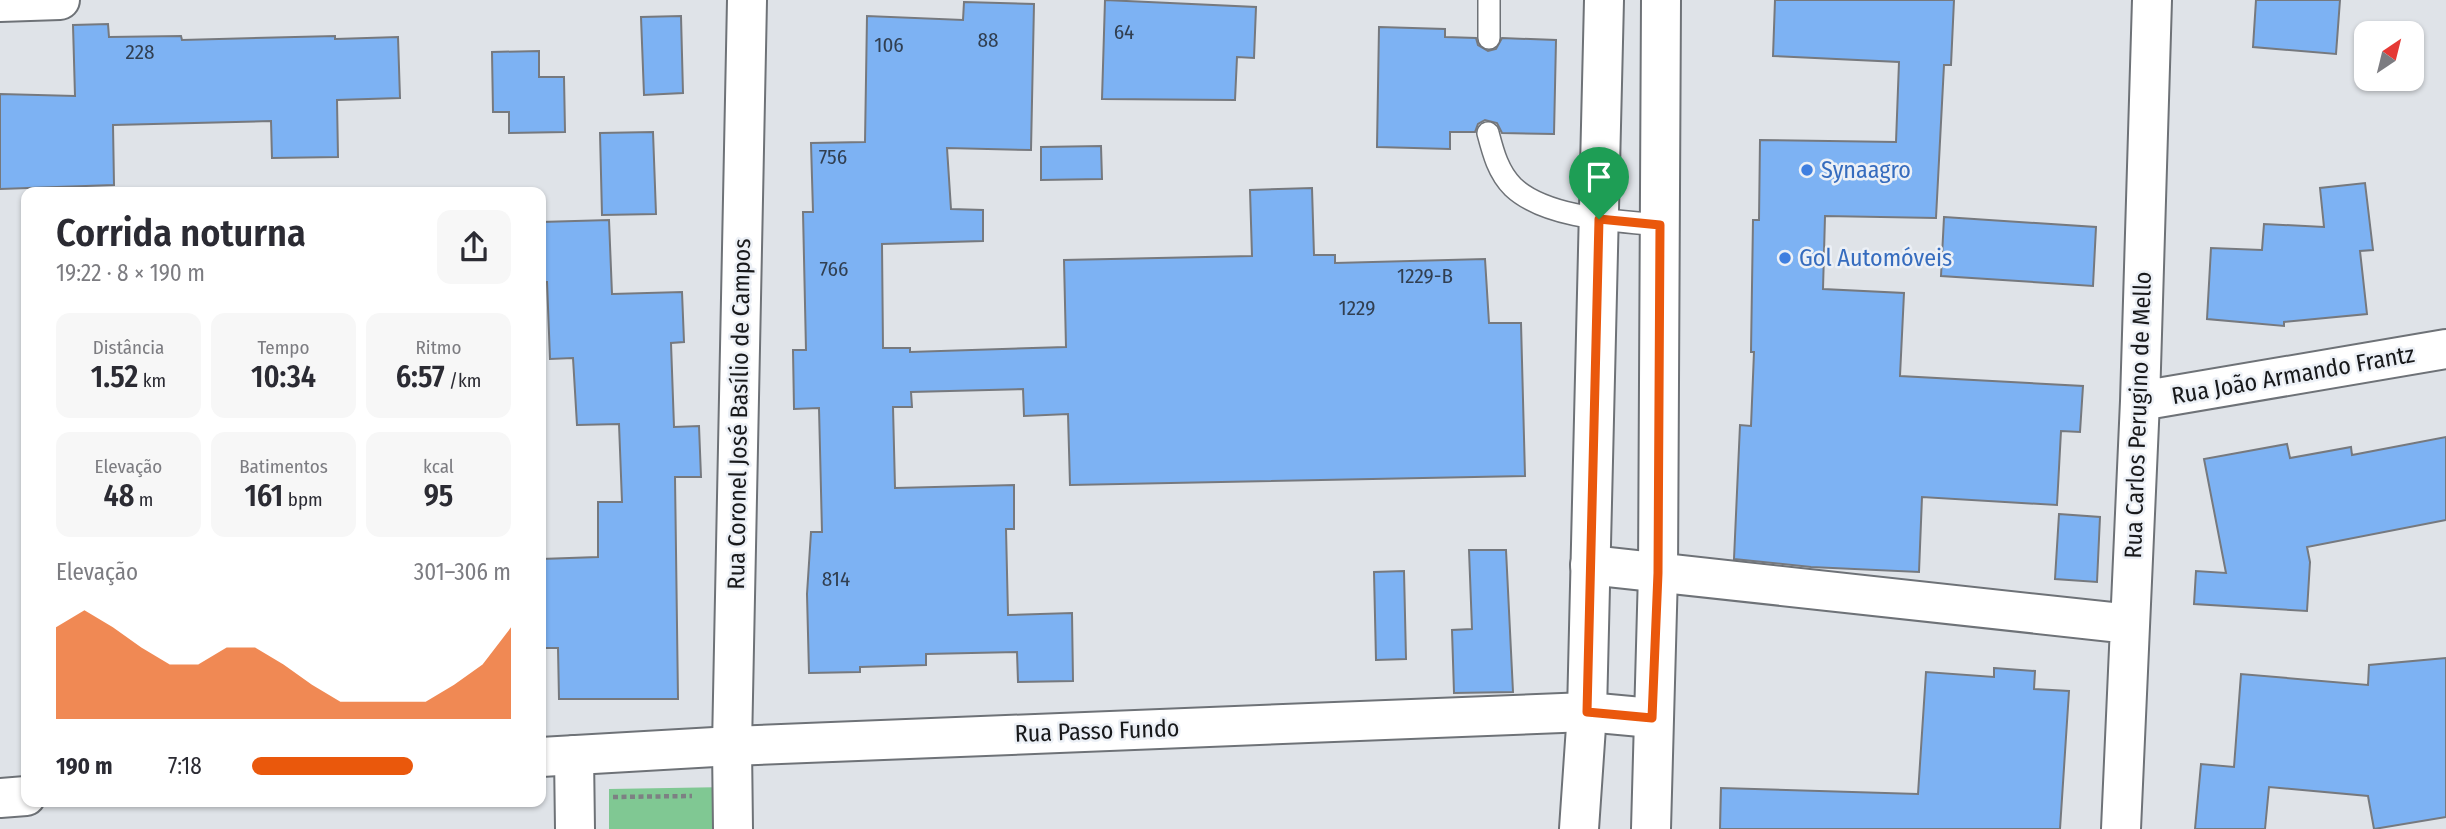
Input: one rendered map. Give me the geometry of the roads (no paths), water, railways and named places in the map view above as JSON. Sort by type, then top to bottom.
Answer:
[{"type":"street","points":[[0,2],[60,0]]},
{"type":"street","name":"Rua Coronel José Basílio de Campos","points":[[733,829],[732,746],[747,0]]},
{"type":"street","points":[[1579,829],[1587,712],[1604,0]]},
{"type":"street","points":[[1651,829],[1658,573],[1661,0]]},
{"type":"street","name":"Rua Carlos Perugino de Mello","points":[[2121,829],[2140,401],[2152,0]]},
{"type":"street","name":"Rua João Armando Frantz","points":[[2140,401],[2446,349]]},
{"type":"street","points":[[1590,565],[2130,624]]},
{"type":"street","name":"Rua Passo Fundo","points":[[557,756],[732,746],[1587,712],[1652,718]]},
{"type":"street","points":[[557,756],[575,829]]},
{"type":"street","points":[[0,798],[21,796]]},
{"type":"lane","points":[[1489,0],[1489,38]]},
{"type":"lane","points":[[1488,133],[1497,166],[1514,187],[1541,204],[1599,219],[1660,225]]},
{"type":"place","name":"Synaagro","points":[[1807,170]]},
{"type":"place","name":"Gol Automóveis","points":[[1785,258]]}]
